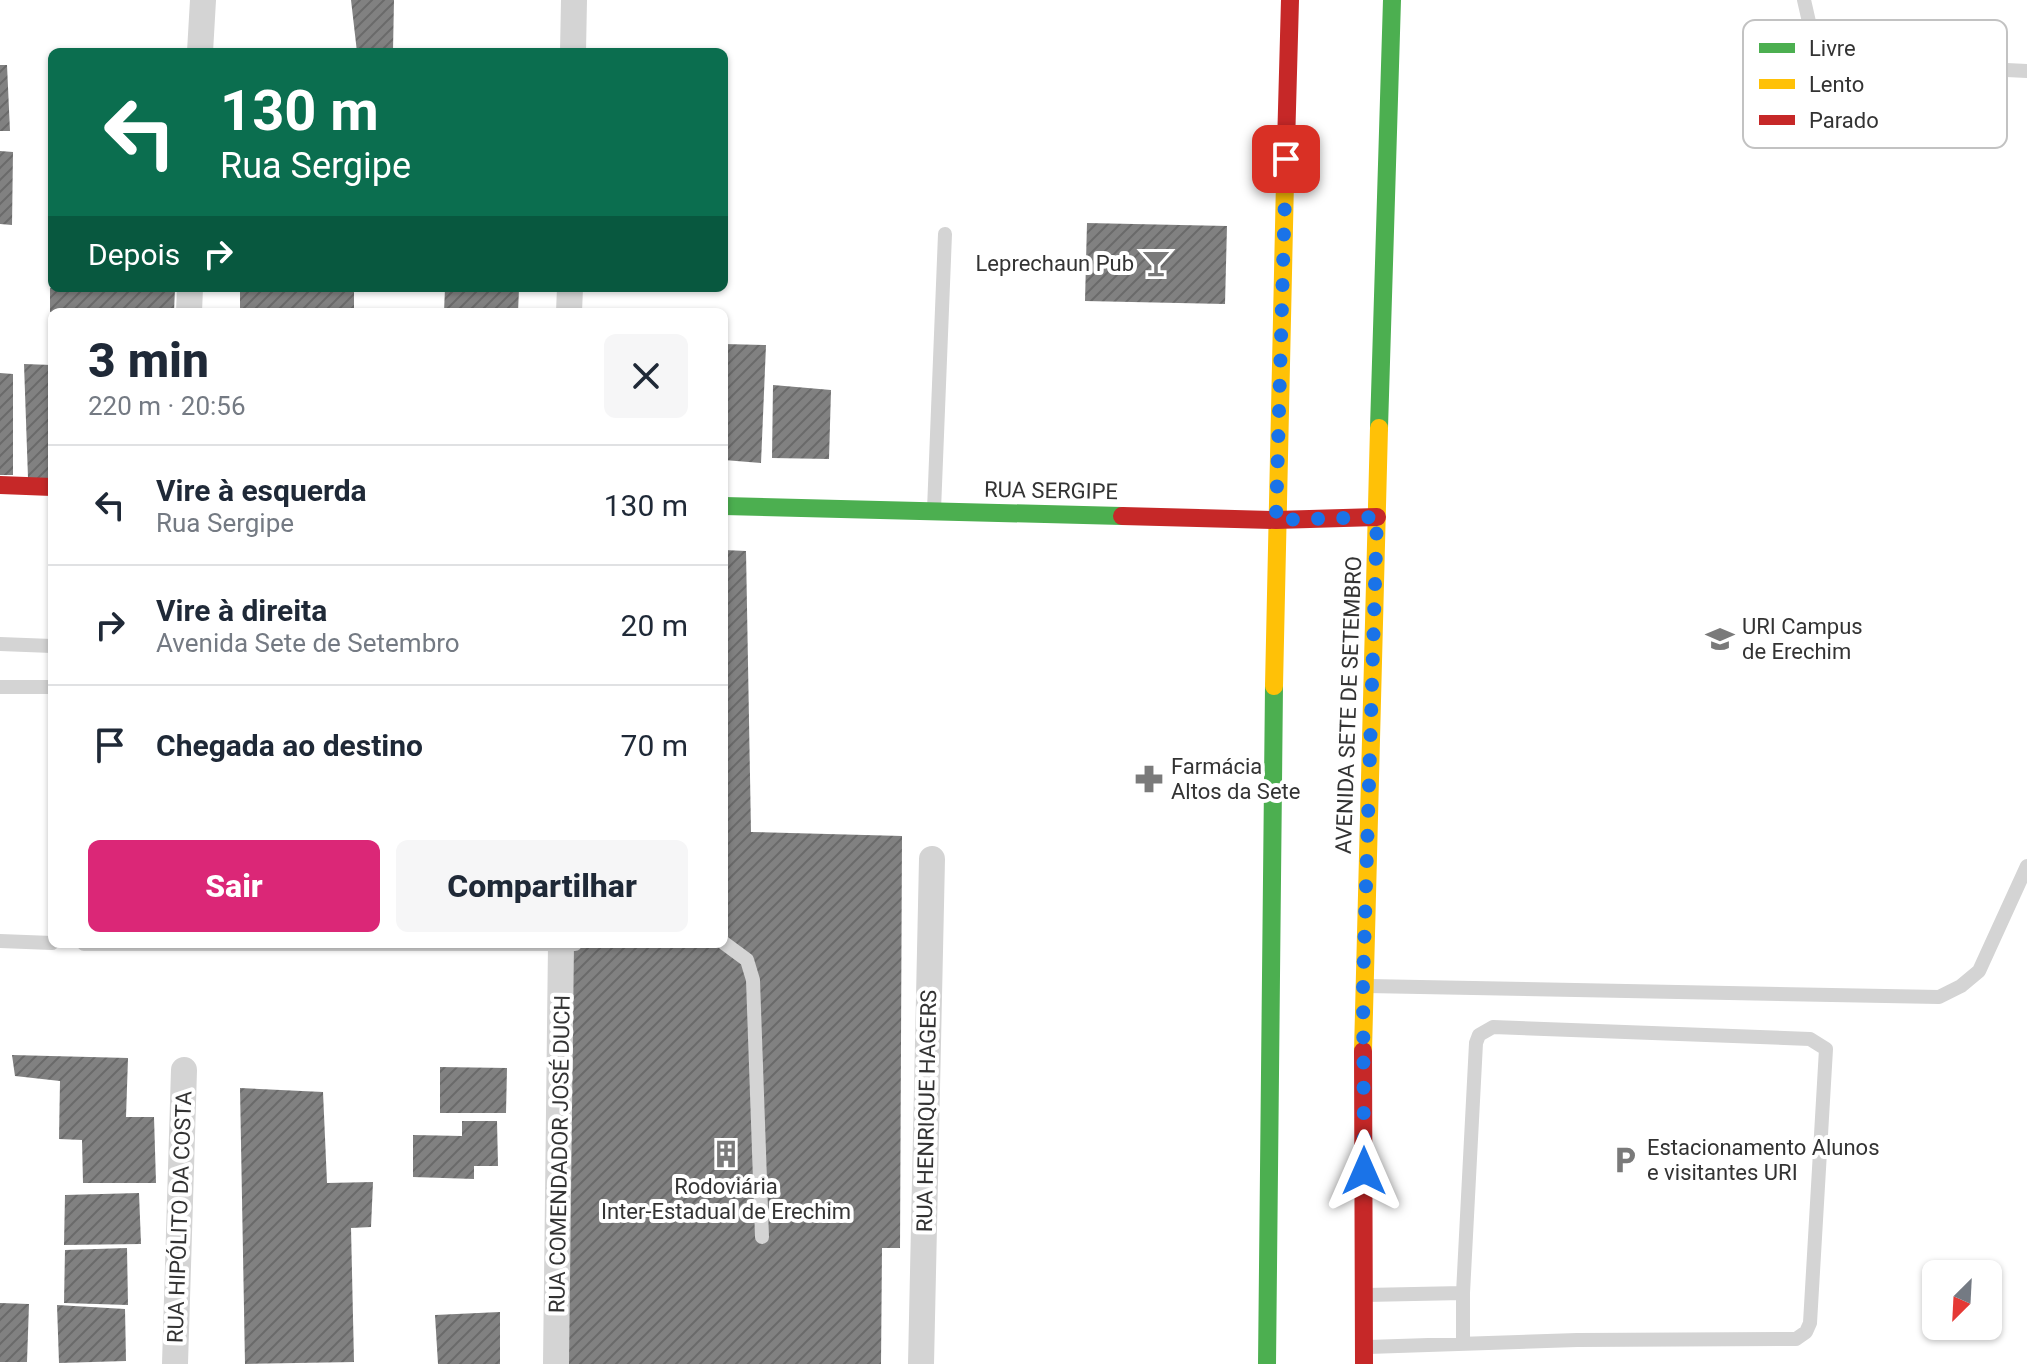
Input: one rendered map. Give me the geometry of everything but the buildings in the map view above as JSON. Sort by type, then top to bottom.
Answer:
[{"type":"main road","points":[[1267,1364],[1276,520],[1290,0]]},
{"type":"main road","name":"AVENIDA SETE DE SETEMBRO","points":[[1364,1355],[1363,986],[1392,0]]},
{"type":"main road","points":[[0,485],[48,487]]},
{"type":"main road","name":"RUA SERGIPE","points":[[728,506],[1276,520],[1377,517]]},
{"type":"street","points":[[200,48],[203,0]]},
{"type":"street","points":[[573,48],[574,0]]},
{"type":"street","name":"RUA HENRIQUE HAGERS","points":[[921,1364],[932,859]]},
{"type":"street","name":"RUA COMENDADOR JOSÉ DUCH","points":[[556,1364],[561,948]]},
{"type":"street","name":"RUA HIPÓLITO DA COSTA","points":[[175,1364],[184,1070]]},
{"type":"lane","points":[[1804,0],[1809,20]]},
{"type":"lane","points":[[2007,70],[2027,71]]},
{"type":"lane","points":[[934,511],[945,234]]},
{"type":"lane","points":[[0,644],[48,646]]},
{"type":"lane","points":[[0,687],[48,687]]},
{"type":"lane","points":[[1363,986],[1939,997],[1961,986],[1979,971],[2027,866]]},
{"type":"lane","points":[[0,941],[48,943]]},
{"type":"lane","points":[[728,946],[747,960],[753,980],[762,1237]]},
{"type":"lane","points":[[1364,1355],[1463,1342],[1796,1339],[1806,1332],[1811,1308],[1826,1049],[1810,1039],[1493,1027],[1484,1031],[1476,1043],[1463,1342]]},
{"type":"lane","points":[[1365,1295],[1463,1293]]},
{"type":"traffic: fast","points":[[1379,428],[1392,0]]},
{"type":"traffic: fast","points":[[728,506],[1122,516]]},
{"type":"traffic: fast","points":[[1267,1364],[1274,686]]},
{"type":"traffic: slow","points":[[1274,686],[1285,181]]},
{"type":"traffic: slow","points":[[1363,1051],[1379,428]]},
{"type":"traffic: jam","points":[[1285,181],[1290,0]]},
{"type":"traffic: jam","points":[[0,485],[48,487]]},
{"type":"traffic: jam","points":[[1122,516],[1276,520],[1377,517]]},
{"type":"traffic: jam","points":[[1363,1051],[1364,1364]]},
{"type":"place","name":"Leprechaun Pub","points":[[1156,263]]},
{"type":"place","name":"URI Campus de Erechim","points":[[1720,639]]},
{"type":"place","name":"Farmácia Altos da Sete","points":[[1149,779]]},
{"type":"place","name":"Rodoviária Inter-Estadual de Erechim","points":[[726,1154]]},
{"type":"place","name":"Estacionamento Alunos e visitantes URI","points":[[1625,1160]]},
{"type":"route","points":[[1286,159],[1276,520],[1377,517],[1363,986],[1364,1171]]}]
